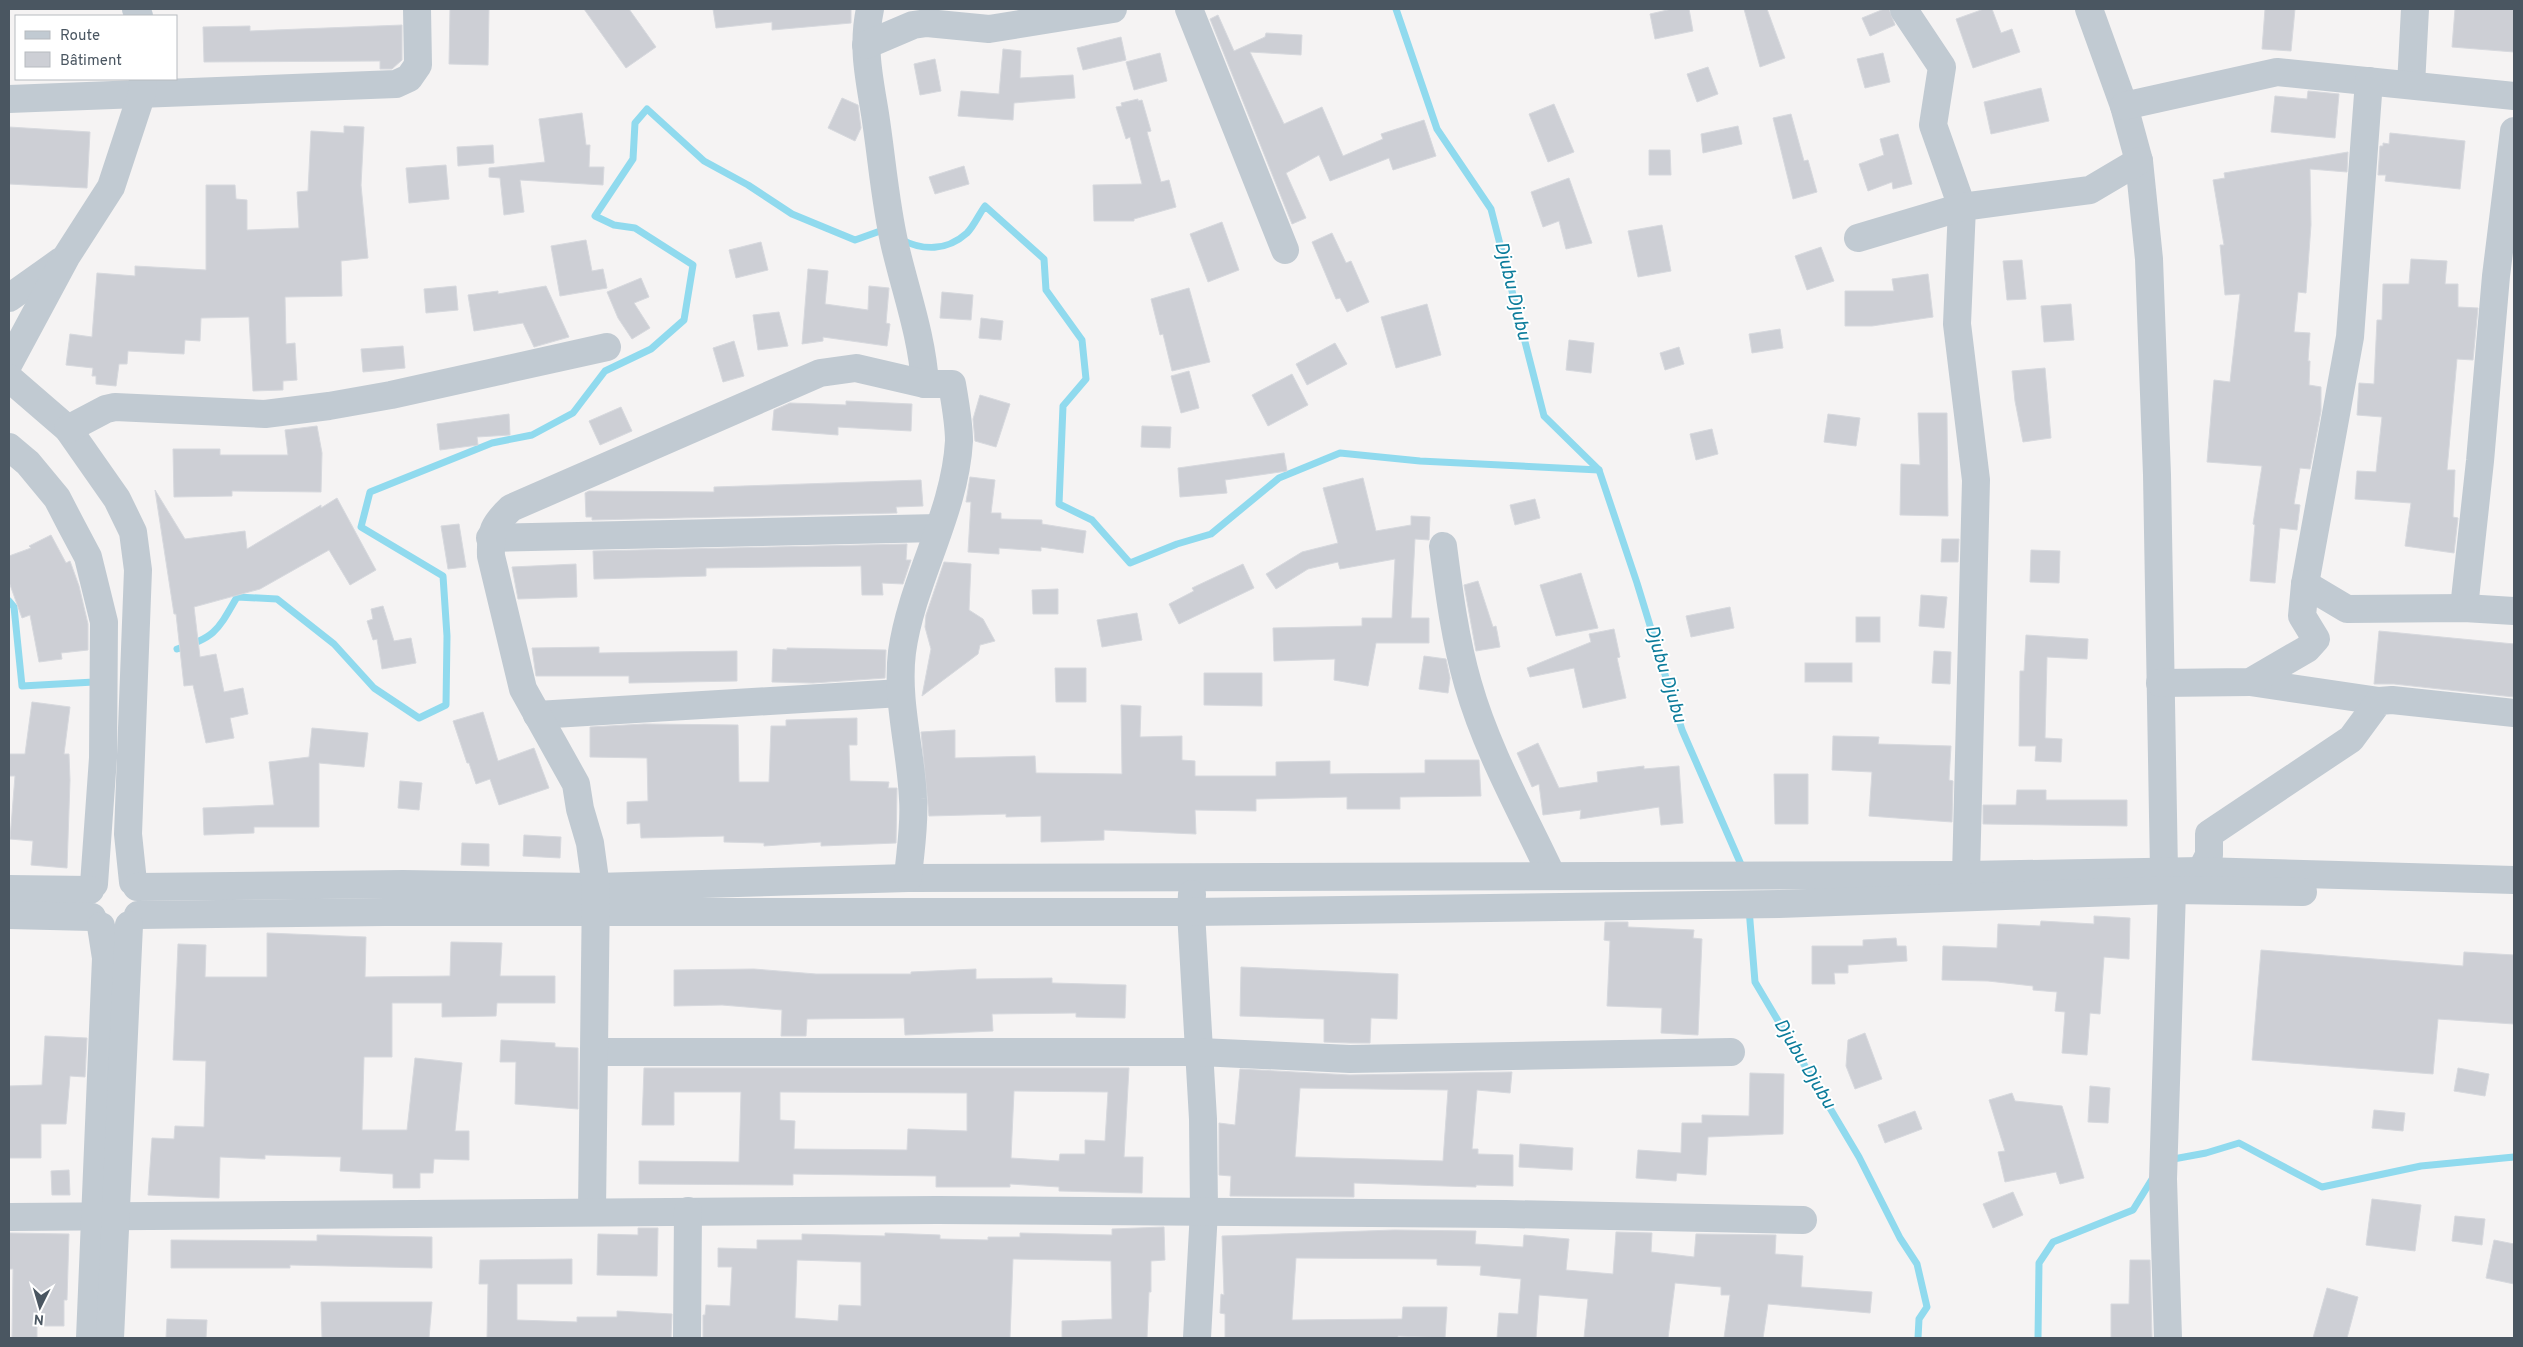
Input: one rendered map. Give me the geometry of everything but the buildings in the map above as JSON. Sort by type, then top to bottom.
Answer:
[{"type":"street","points":[[9,99],[142,86],[396,84],[409,78],[418,65],[418,9]]},
{"type":"street","points":[[870,9],[866,46],[867,71],[894,239],[923,354],[924,384]]},
{"type":"street","points":[[866,46],[913,25],[927,23],[989,29],[1112,9]]},
{"type":"street","points":[[1189,9],[1285,250]]},
{"type":"street","points":[[2089,9],[2124,106],[2139,161],[2149,259],[2156,465],[2160,683],[2168,881],[2163,1179],[2168,1338]]},
{"type":"street","points":[[2411,84],[2415,9]]},
{"type":"street","points":[[1904,10],[1942,67],[1933,125],[1962,208],[1957,324],[1976,480],[1966,875]]},
{"type":"street","points":[[2124,106],[2277,72],[2411,84],[2514,96]]},
{"type":"street","points":[[2250,682],[2307,649],[2316,639],[2302,616],[2305,584],[2350,337],[2369,81]]},
{"type":"street","points":[[9,363],[66,257],[111,187],[142,86]]},
{"type":"street","points":[[2464,608],[2480,461],[2496,276],[2514,131]]},
{"type":"street","points":[[1858,238],[1962,208],[2090,190],[2139,161]]},
{"type":"street","points":[[9,298],[66,257]]},
{"type":"street","points":[[68,429],[106,409],[115,407],[265,414],[329,406],[391,395],[607,347]]},
{"type":"street","points":[[592,1211],[597,900],[590,843],[580,809],[576,784],[522,689],[491,556],[490,538],[497,521],[511,508],[820,373],[856,368],[924,384],[952,384],[959,439],[955,471],[907,625],[902,654],[901,693],[914,800],[908,878]]},
{"type":"street","points":[[9,378],[68,429],[117,499],[133,532],[138,570],[128,834],[135,884],[141,900],[133,920],[105,1218],[90,1338]]},
{"type":"street","points":[[9,447],[28,463],[51,491],[72,525],[88,557],[104,622],[103,758],[92,886],[87,906],[97,921],[106,958],[105,1218],[110,1338]]},
{"type":"street","points":[[490,538],[938,528]]},
{"type":"street","points":[[1443,546],[1455,631],[1468,685],[1486,734],[1552,876]]},
{"type":"street","points":[[2305,584],[2347,609],[2464,608],[2514,611]]},
{"type":"street","points":[[2160,683],[2250,682],[2379,701],[2392,700],[2514,713]]},
{"type":"street","points":[[537,715],[901,693]]},
{"type":"street","points":[[2201,871],[2209,855],[2209,834],[2350,739],[2379,701]]},
{"type":"street","points":[[9,889],[92,886],[113,875],[135,884],[403,884],[597,900],[1191,912],[1779,904],[2168,881],[2201,871],[2514,880]]},
{"type":"street","points":[[9,915],[97,921],[110,929],[133,920],[597,900],[908,878],[1772,874],[1966,875],[2168,881],[2514,898]]},
{"type":"street","points":[[1193,878],[1191,912],[1200,1052],[1204,1211],[1196,1338]]},
{"type":"street","points":[[595,1052],[1200,1052],[1350,1059],[1731,1052]]},
{"type":"street","points":[[9,1217],[105,1218],[592,1211],[1204,1211],[1506,1214],[1803,1220]]},
{"type":"street","points":[[687,1338],[688,1211]]},
{"type":"waterway","name":"Djubu Djubu","points":[[1396,9],[1437,129],[1491,209],[1544,416],[1599,470],[1637,583],[1682,730],[1743,869]]},
{"type":"waterway","points":[[177,649],[200,641],[214,631],[225,618],[237,597],[277,599],[334,644],[374,688],[419,718],[446,705],[447,636],[443,576],[361,527],[370,492],[492,443],[532,435],[573,413],[605,371],[651,349],[684,320],[693,265],[635,228],[614,225],[595,216],[633,159],[635,123],[647,109],[704,161],[748,185],[792,214],[855,240],[883,230],[886,232]]},
{"type":"waterway","points":[[900,239],[917,246],[926,247],[943,246],[951,243],[967,233],[985,206],[1044,259],[1046,290],[1082,340],[1086,379],[1063,406],[1059,504],[1092,520],[1130,563],[1177,544],[1211,534],[1279,478],[1340,453],[1420,461],[1599,470]]},
{"type":"waterway","points":[[9,601],[14,607],[22,686],[94,682]]},
{"type":"waterway","name":"Djubu Djubu","points":[[1749,909],[1755,982],[1859,1157],[1900,1238],[1917,1264],[1927,1307],[1919,1319],[1918,1338]]},
{"type":"waterway","points":[[2168,1160],[2206,1153],[2239,1143],[2322,1187],[2421,1166],[2514,1157]]},
{"type":"waterway","points":[[2038,1338],[2039,1263],[2053,1242],[2133,1210],[2154,1176]]}]
